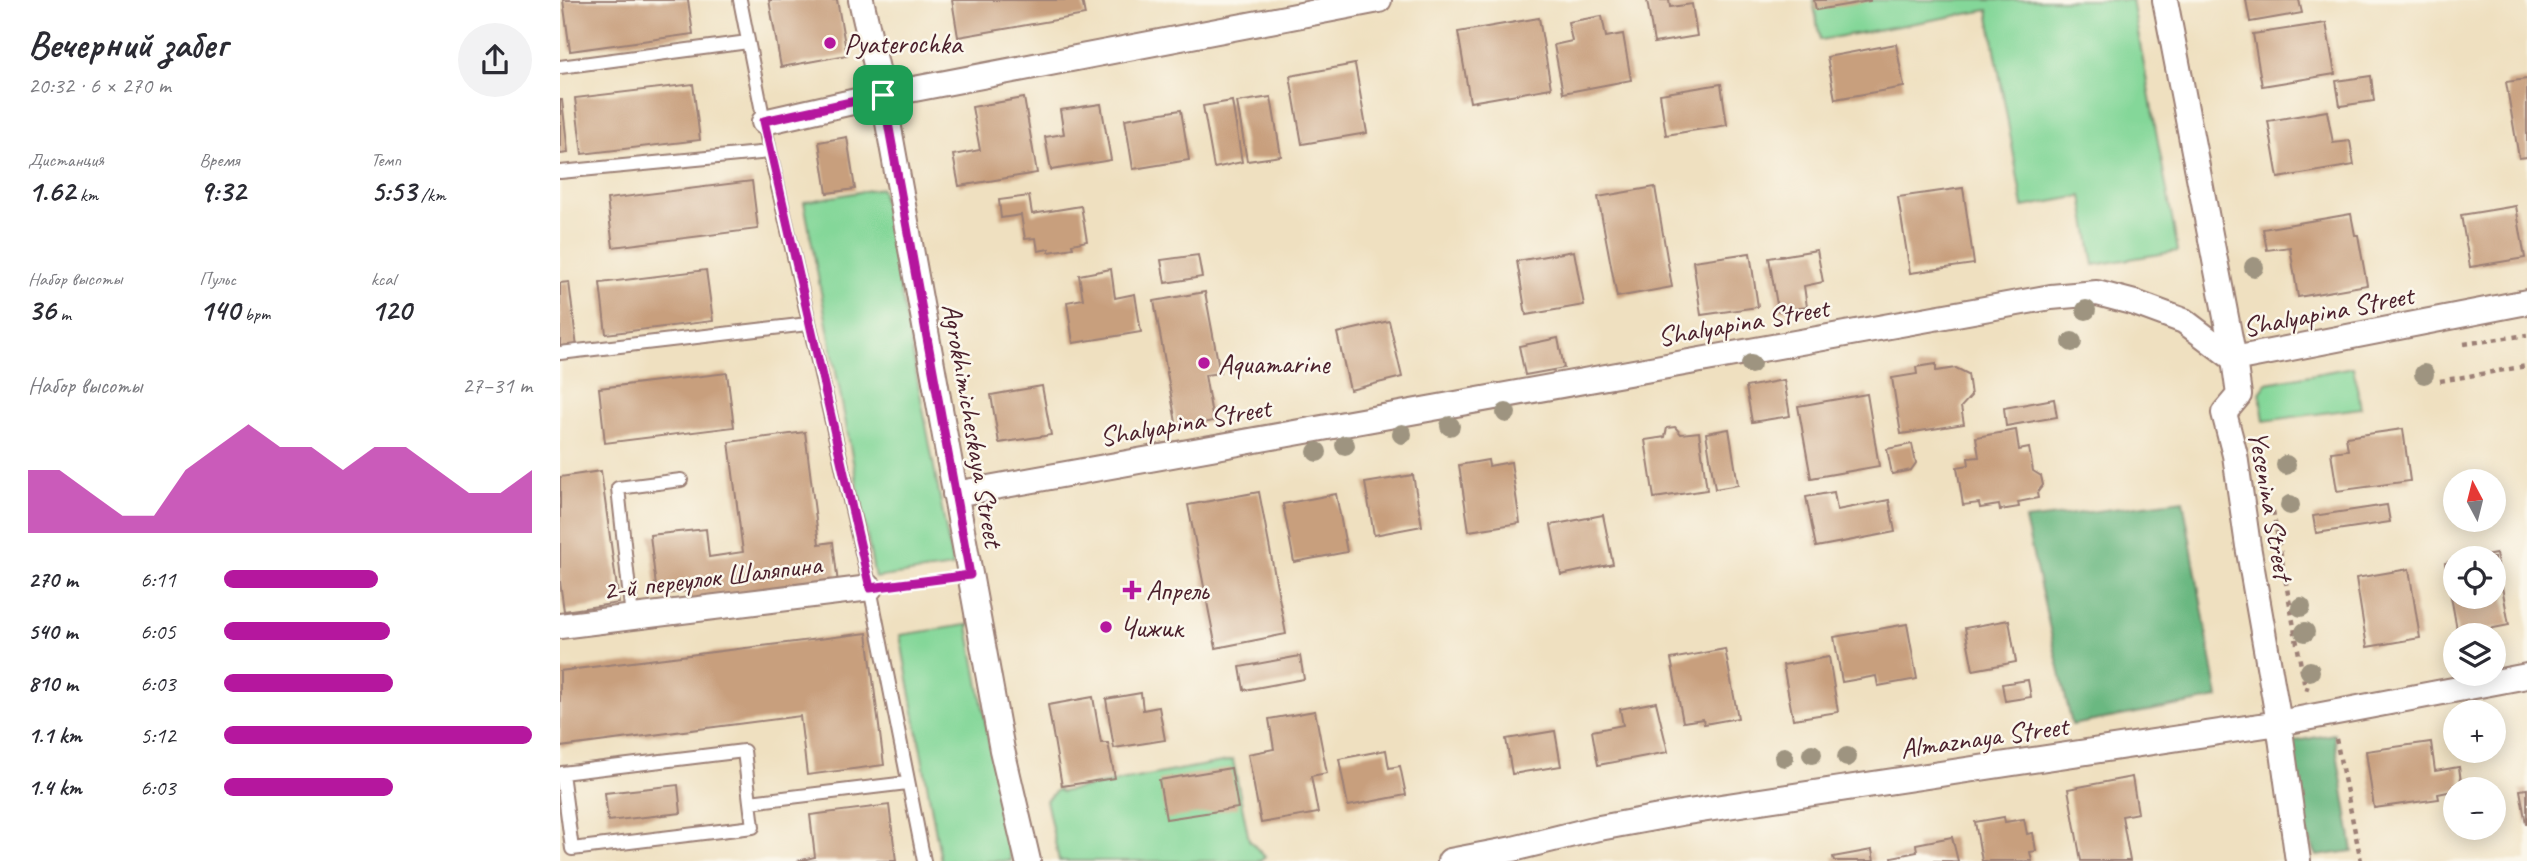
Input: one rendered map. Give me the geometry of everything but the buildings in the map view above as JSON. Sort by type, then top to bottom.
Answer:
[{"type":"street","name":"Agrokhimicheskaya Street","points":[[861,0],[883,95],[1002,750],[1028,861]]},
{"type":"street","points":[[764,121],[883,95],[1379,0]]},
{"type":"street","name":"Yesenina Street","points":[[2165,0],[2234,359],[2239,395],[2224,413],[2235,455],[2279,723],[2298,861]]},
{"type":"street","name":"Shalyapina Street","points":[[955,494],[2051,297],[2097,293],[2135,303],[2184,320],[2234,359],[2527,302]]},
{"type":"street","name":"2-й переулок Шаляпина","points":[[560,626],[870,588]]},
{"type":"street","name":"Almaznaya Street","points":[[1450,861],[1681,813],[2279,723],[2527,677]]},
{"type":"lane","points":[[740,0],[808,324],[870,588],[924,861]]},
{"type":"lane","points":[[560,67],[748,43]]},
{"type":"lane","points":[[560,172],[770,152]]},
{"type":"lane","points":[[560,353],[808,324]]},
{"type":"lane","points":[[632,617],[618,488],[681,480]]},
{"type":"lane","points":[[744,751],[750,802],[753,827],[572,849],[562,773],[744,751]]},
{"type":"lane","points":[[750,802],[907,783]]},
{"type":"path","points":[[2440,381],[2527,366]]},
{"type":"path","points":[[2277,532],[2305,688],[2325,691],[2361,861]]},
{"type":"path","points":[[870,588],[970,575]]},
{"type":"green space","points":[[1813,0],[2132,0],[2178,251],[2094,265],[2082,196],[2023,207],[1988,10],[1820,40]]},
{"type":"green space","points":[[881,188],[953,567],[875,578],[804,202]]},
{"type":"green space","points":[[2353,367],[2361,408],[2264,421],[2260,393],[2267,383]]},
{"type":"green space","points":[[2183,500],[2218,698],[2072,725],[2025,520]]},
{"type":"green space","points":[[973,624],[968,626],[1011,861],[941,861],[900,635]]},
{"type":"green space","points":[[2334,734],[2353,851],[2317,856],[2305,830],[2290,742]]},
{"type":"green space","points":[[1233,760],[1249,840],[1265,857],[1260,861],[1059,861],[1046,800],[1058,789],[1061,792]]},
{"type":"place","name":"Pyaterochka","points":[[830,43]]},
{"type":"place","name":"Aquamarine","points":[[1204,363]]},
{"type":"place","name":"Апрель","points":[[1132,590]]},
{"type":"place","name":"Чижик","points":[[1106,627]]},
{"type":"route","points":[[883,95],[970,575],[870,588],[764,121],[883,95]]}]
